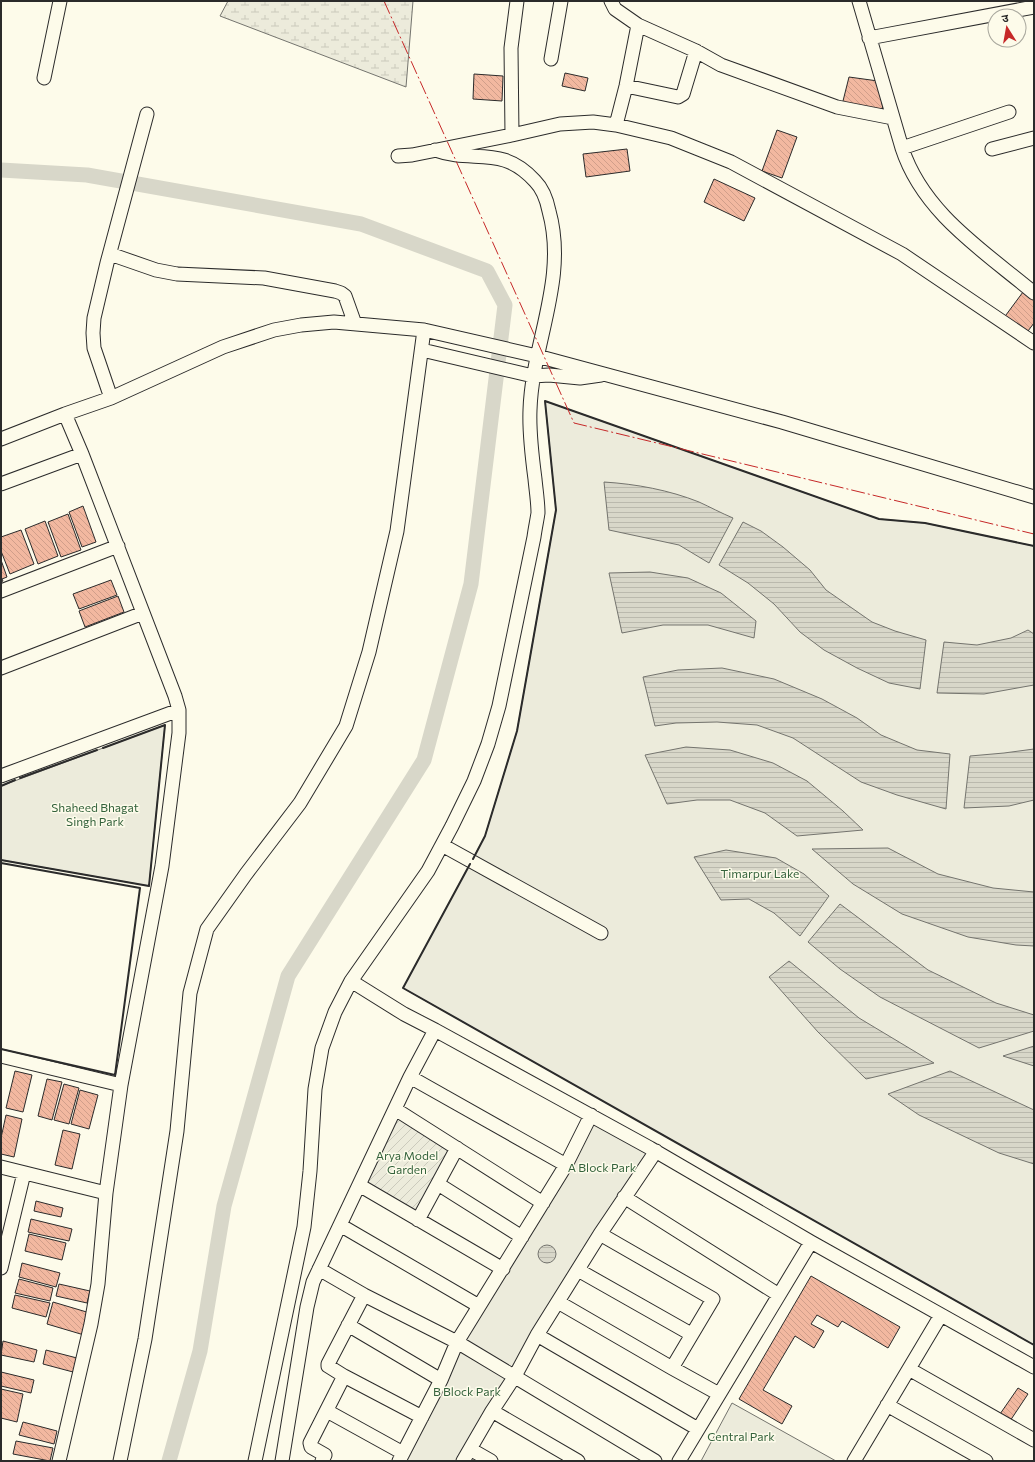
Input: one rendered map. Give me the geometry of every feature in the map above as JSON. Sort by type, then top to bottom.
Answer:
[{"type":"street","points":[[44,78],[60,1]]},
{"type":"street","points":[[512,135],[511,48],[517,1]]},
{"type":"street","points":[[551,59],[561,1]]},
{"type":"street","points":[[611,1],[615,9],[638,25],[721,65],[837,107],[893,118]]},
{"type":"street","points":[[859,1],[902,148],[916,179],[934,206],[959,231],[1034,293]]},
{"type":"street","points":[[869,38],[1034,7]]},
{"type":"street","points":[[616,125],[626,86],[638,25]]},
{"type":"street","points":[[626,86],[678,97],[683,94],[696,52]]},
{"type":"street","points":[[902,148],[1009,112]]},
{"type":"street","points":[[111,398],[94,348],[94,318],[147,114]]},
{"type":"street","points":[[398,156],[512,135],[560,124],[593,122],[616,125],[671,138],[731,162],[902,254],[1034,343]]},
{"type":"street","points":[[992,149],[1034,138]]},
{"type":"street","points":[[255,1461],[304,1226],[310,1172],[315,1089],[322,1048],[335,1012],[351,981],[428,871],[474,781],[495,721],[516,629],[538,512],[530,433],[530,409],[527,374],[537,356],[549,308],[555,251],[553,223],[546,200],[536,182],[521,169],[506,160],[484,156],[450,155],[435,150]]},
{"type":"street","points":[[111,250],[156,270],[177,274],[264,278],[335,291],[345,296],[355,324]]},
{"type":"street","points":[[1,439],[111,398],[223,347],[274,330],[301,324],[334,322],[424,330],[456,336],[537,356],[782,422],[1034,497]]},
{"type":"street","points":[[120,1461],[145,1338],[177,1131],[190,993],[207,929],[246,874],[300,803],[346,726],[369,652],[397,531],[424,330]]},
{"type":"street","points":[[422,350],[527,374],[580,378],[606,374]]},
{"type":"street","points":[[58,1461],[91,1324],[98,1284],[106,1193],[122,1085],[162,866],[179,733],[178,710],[175,696],[118,546],[65,414]]},
{"type":"street","points":[[1,484],[82,454]]},
{"type":"street","points":[[1,591],[118,546]]},
{"type":"street","points":[[1,668],[143,613]]},
{"type":"street","points":[[1,776],[178,710]]},
{"type":"street","points":[[442,845],[601,933]]},
{"type":"street","points":[[351,981],[404,1014],[656,1151],[811,1242],[1034,1367]]},
{"type":"street","points":[[282,1461],[307,1307],[313,1282],[410,1077],[435,1030]]},
{"type":"street","points":[[1,1056],[122,1085]]},
{"type":"street","points":[[410,1077],[566,1165]]},
{"type":"street","points":[[395,1109],[543,1203]]},
{"type":"street","points":[[327,1411],[401,1457],[441,1380],[458,1342],[566,1165],[591,1115]]},
{"type":"street","points":[[418,1220],[457,1148]]},
{"type":"street","points":[[463,1461],[492,1411],[515,1376],[537,1335],[600,1234],[656,1151]]},
{"type":"street","points":[[1,1167],[106,1193]]},
{"type":"street","points":[[1,1268],[4,1247],[24,1173]]},
{"type":"street","points":[[438,1184],[522,1237]]},
{"type":"street","points":[[359,1185],[503,1269]]},
{"type":"street","points":[[624,1198],[780,1294]]},
{"type":"street","points":[[340,1225],[479,1306]]},
{"type":"street","points":[[600,1234],[713,1299],[672,1368]]},
{"type":"street","points":[[679,1461],[811,1242]]},
{"type":"street","points":[[319,1269],[364,1295],[458,1342],[655,1461]]},
{"type":"street","points":[[578,1270],[691,1334]]},
{"type":"street","points":[[364,1295],[328,1366],[422,1417]]},
{"type":"street","points":[[558,1302],[719,1394]]},
{"type":"street","points":[[854,1461],[941,1315]]},
{"type":"street","points":[[348,1325],[441,1380]]},
{"type":"street","points":[[537,1335],[698,1429]]},
{"type":"street","points":[[909,1369],[1034,1440]]},
{"type":"street","points":[[327,1459],[311,1447],[310,1444],[344,1376]]},
{"type":"street","points":[[887,1405],[986,1461]]},
{"type":"street","points":[[492,1411],[578,1461]]},
{"type":"street","points":[[470,1449],[491,1461]]},
{"type":"green space","points":[[228,1],[413,1],[406,87],[220,16]]},
{"type":"green space","name":"Timarpur Lake","points":[[545,401],[879,519],[925,523],[1034,546],[1034,1345],[403,988],[485,836],[517,731],[556,510]]},
{"type":"green space","name":"Shaheed Bhagat Singh Park","points":[[165,725],[149,886],[1,860],[1,786]]},
{"type":"green space","name":"Arya Model Garden","points":[[395,1109],[454,1146],[418,1220],[359,1185]]},
{"type":"green space","name":"A Block Park","points":[[593,1120],[651,1152],[464,1461],[396,1461],[456,1347]]},
{"type":"green space","name":"Central Park","points":[[732,1403],[836,1461],[701,1461]]},
{"type":"shaded area","points":[[604,482],[640,486],[676,494],[699,502],[733,518],[709,563],[679,545],[609,530]]},
{"type":"shaded area","points":[[743,522],[761,531],[783,547],[810,570],[826,590],[872,622],[895,631],[926,640],[920,689],[889,683],[824,650],[800,632],[774,604],[748,583],[719,565]]},
{"type":"shaded area","points":[[650,572],[688,578],[721,593],[756,621],[754,638],[708,625],[663,625],[622,633],[609,573]]},
{"type":"shaded area","points":[[1028,630],[1034,634],[1034,685],[984,694],[937,693],[944,642],[977,645],[1011,638]]},
{"type":"shaded area","points":[[722,668],[774,679],[822,699],[857,718],[881,735],[917,750],[950,754],[946,809],[897,795],[861,782],[793,738],[757,725],[717,722],[676,723],[655,726],[643,677],[678,670]]},
{"type":"shaded area","points":[[686,747],[730,750],[773,763],[807,781],[863,830],[797,836],[765,813],[730,800],[697,800],[667,804],[645,755]]},
{"type":"shaded area","points":[[1034,749],[1034,800],[1009,806],[964,808],[970,756]]},
{"type":"shaded area","points":[[888,848],[938,874],[993,888],[1034,892],[1034,946],[1016,945],[968,937],[902,914],[853,884],[812,849]]},
{"type":"shaded area","points":[[726,850],[776,858],[804,874],[829,896],[800,936],[774,913],[749,899],[721,900],[694,857]]},
{"type":"shaded area","points":[[840,904],[928,970],[996,1003],[1034,1015],[1034,1031],[979,1048],[880,997],[840,969],[808,942]]},
{"type":"shaded area","points":[[789,961],[859,1018],[934,1063],[866,1079],[818,1032],[769,977]]},
{"type":"shaded area","points":[[1034,1046],[1034,1066],[1003,1056]]},
{"type":"shaded area","points":[[950,1071],[1034,1110],[1034,1164],[999,1153],[919,1115],[888,1094]]},
{"type":"shaded area","points":[[543,1245],[551,1245],[556,1250],[554,1261],[551,1263],[543,1263],[538,1258],[538,1250]]},
{"type":"building","points":[[565,73],[588,78],[585,91],[562,86]]},
{"type":"building","points":[[474,74],[503,76],[502,101],[473,99]]},
{"type":"building","points":[[849,77],[878,81],[883,109],[842,105]]},
{"type":"building","points":[[777,130],[797,137],[782,178],[762,171]]},
{"type":"building","points":[[627,149],[630,171],[586,177],[583,154]]},
{"type":"building","points":[[714,179],[755,198],[744,221],[704,202]]},
{"type":"building","points":[[1023,292],[1034,300],[1034,323],[1025,335],[1003,319]]},
{"type":"building","points":[[83,506],[96,542],[82,547],[69,512]]},
{"type":"building","points":[[68,514],[81,550],[61,557],[48,522]]},
{"type":"building","points":[[45,521],[58,556],[38,564],[25,529]]},
{"type":"building","points":[[21,530],[34,564],[10,574],[1,551],[1,537]]},
{"type":"building","points":[[1,560],[7,577],[2,579],[3,581],[1,582]]},
{"type":"building","points":[[111,580],[117,595],[79,609],[73,594]]},
{"type":"building","points":[[118,596],[124,612],[85,627],[79,611]]},
{"type":"building","points":[[15,1071],[32,1075],[23,1112],[6,1108]]},
{"type":"building","points":[[47,1079],[62,1082],[52,1120],[38,1116]]},
{"type":"building","points":[[64,1084],[79,1088],[69,1124],[54,1120]]},
{"type":"building","points":[[80,1090],[98,1095],[89,1129],[71,1124]]},
{"type":"building","points":[[6,1115],[22,1119],[14,1157],[1,1154],[1,1138]]},
{"type":"building","points":[[63,1130],[80,1134],[72,1169],[55,1165]]},
{"type":"building","points":[[36,1201],[63,1208],[61,1217],[34,1211]]},
{"type":"building","points":[[31,1219],[72,1229],[69,1241],[28,1232]]},
{"type":"building","points":[[29,1234],[66,1243],[62,1260],[25,1251]]},
{"type":"building","points":[[22,1263],[60,1273],[56,1287],[19,1277]]},
{"type":"building","points":[[811,1276],[900,1327],[888,1348],[842,1321],[838,1327],[817,1315],[811,1324],[824,1331],[814,1348],[795,1336],[763,1390],[792,1406],[782,1424],[739,1399]]},
{"type":"building","points":[[19,1279],[53,1288],[50,1301],[15,1293]]},
{"type":"building","points":[[59,1284],[90,1291],[87,1303],[56,1296]]},
{"type":"building","points":[[15,1295],[50,1303],[46,1317],[12,1308]]},
{"type":"building","points":[[53,1302],[90,1313],[84,1335],[47,1324]]},
{"type":"building","points":[[3,1341],[37,1350],[34,1362],[1,1355]]},
{"type":"building","points":[[46,1350],[77,1358],[73,1372],[43,1364]]},
{"type":"building","points":[[1,1372],[34,1380],[31,1393],[1,1386]]},
{"type":"building","points":[[1018,1388],[1028,1394],[1010,1421],[1000,1414]]},
{"type":"building","points":[[1,1389],[23,1394],[17,1422],[1,1418]]},
{"type":"building","points":[[23,1422],[57,1431],[54,1444],[19,1435]]},
{"type":"building","points":[[16,1441],[53,1448],[50,1461],[13,1454]]},
{"type":"waterway","points":[[1,170],[87,175],[361,224],[487,271],[505,305],[471,584],[424,760],[288,976],[224,1206],[200,1351],[169,1461]]},
{"type":"wall","points":[[473,859],[485,836],[517,731],[556,510],[545,401],[879,519],[925,523],[1034,546]]},
{"type":"wall","points":[[1,860],[149,886],[165,725],[103,748]]},
{"type":"wall","points":[[20,778],[97,750]]},
{"type":"wall","points":[[1,786],[15,780]]},
{"type":"wall","points":[[1,863],[140,888],[115,1075],[1,1049]]},
{"type":"wall","points":[[470,864],[403,988],[1034,1345]]},
{"type":"power","points":[[384,1],[574,423],[1034,534]]},
{"type":"park label","name":"B Block Park","points":[[467,1392]]}]
